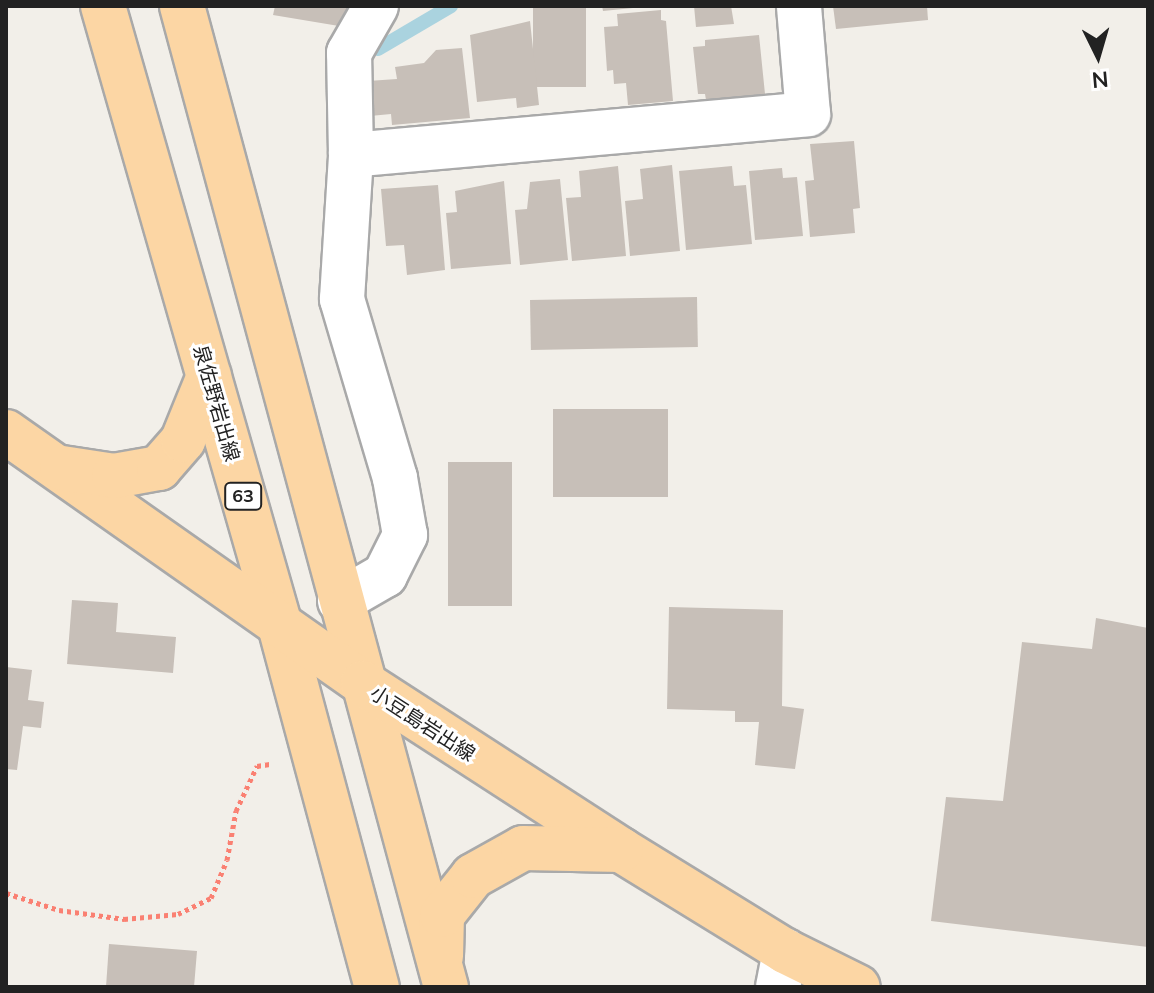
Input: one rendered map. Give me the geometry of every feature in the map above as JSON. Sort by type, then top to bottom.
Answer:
[{"type":"main road","name":"泉佐野岩出線","points":[[103,6],[279,622],[377,987]]},
{"type":"main road","points":[[182,6],[443,976]]},
{"type":"main road","points":[[60,468],[114,476],[159,468],[183,440],[209,376]]},
{"type":"main road","name":"小豆島岩出線","points":[[6,432],[363,683],[621,850],[782,969],[858,987]]},
{"type":"main road","points":[[443,976],[442,915],[473,876],[523,848],[621,850]]},
{"type":"street","points":[[340,601],[385,575],[405,535],[395,478],[342,299],[351,155],[349,53],[376,6]]},
{"type":"street","points":[[351,155],[808,114],[799,6]]},
{"type":"path","points":[[6,893],[59,910],[124,919],[178,914],[211,898],[227,860],[236,811],[257,766],[316,759]]},
{"type":"building","points":[[275,6],[349,6],[345,27],[273,15]]},
{"type":"building","points":[[533,6],[586,6],[586,87],[533,87]]},
{"type":"building","points":[[602,6],[633,6],[633,8],[603,11]]},
{"type":"building","points":[[694,6],[731,6],[734,24],[696,27]]},
{"type":"building","points":[[833,6],[927,6],[928,20],[836,29]]},
{"type":"building","points":[[661,10],[661,20],[666,21],[673,101],[628,105],[626,83],[614,84],[613,70],[607,71],[604,27],[618,26],[617,14]]},
{"type":"building","points":[[530,21],[539,105],[517,108],[516,98],[477,102],[470,35]]},
{"type":"building","points":[[759,35],[765,94],[706,100],[705,94],[698,94],[693,47],[705,46],[705,40]]},
{"type":"building","points":[[462,48],[470,118],[392,125],[391,114],[370,116],[368,81],[397,79],[395,67],[424,63],[436,50]]},
{"type":"building","points":[[854,141],[860,208],[853,209],[855,233],[810,237],[805,181],[814,180],[810,144]]},
{"type":"building","points":[[672,165],[680,251],[630,256],[625,201],[643,199],[640,169]]},
{"type":"building","points":[[618,166],[626,256],[572,261],[566,198],[581,197],[579,171]]},
{"type":"building","points":[[732,166],[734,186],[746,185],[752,244],[686,250],[679,171]]},
{"type":"building","points":[[782,168],[783,178],[797,177],[803,236],[755,240],[749,171]]},
{"type":"building","points":[[560,179],[568,260],[520,265],[515,210],[527,209],[530,182]]},
{"type":"building","points":[[504,181],[511,264],[451,269],[446,213],[457,212],[455,191]]},
{"type":"building","points":[[438,185],[445,270],[407,275],[404,245],[386,246],[381,189]]},
{"type":"building","points":[[697,297],[698,347],[531,350],[530,300]]},
{"type":"building","points":[[553,409],[668,409],[668,497],[553,497]]},
{"type":"building","points":[[448,462],[512,462],[512,606],[448,606]]},
{"type":"building","points":[[72,600],[118,603],[116,632],[176,637],[173,673],[67,664]]},
{"type":"building","points":[[669,607],[783,610],[782,706],[804,709],[795,769],[755,765],[759,722],[735,722],[735,711],[667,709]]},
{"type":"building","points":[[1096,618],[1148,628],[1148,947],[931,921],[946,797],[1003,801],[1022,642],[1092,649]]},
{"type":"building","points":[[6,667],[32,670],[28,700],[44,702],[41,728],[23,726],[17,770],[6,769]]},
{"type":"building","points":[[109,944],[197,951],[194,987],[106,987]]},
{"type":"waterway","points":[[378,49],[451,6]]}]
